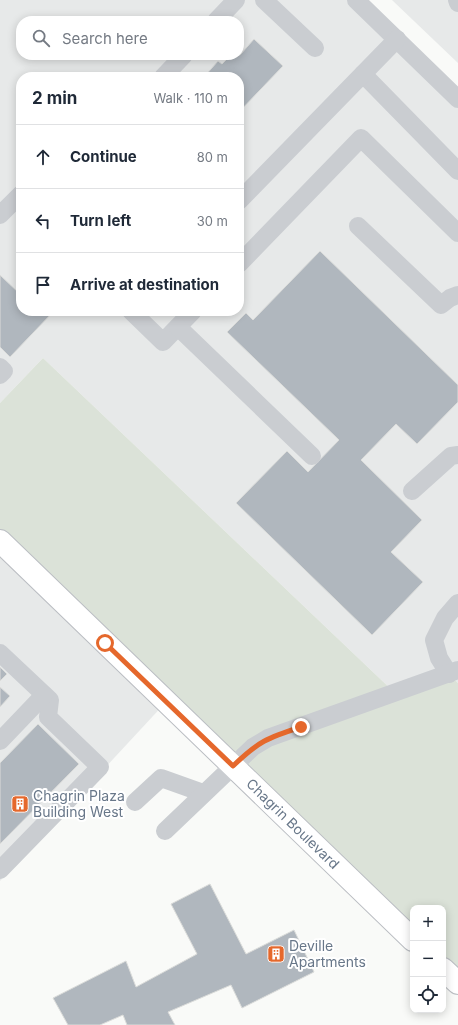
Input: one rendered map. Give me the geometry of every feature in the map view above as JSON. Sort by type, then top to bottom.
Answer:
[{"type":"main road","name":"Chagrin Boulevard","points":[[0,542],[410,937]]},
{"type":"main road","points":[[446,972],[458,983]]},
{"type":"street","points":[[221,16],[236,0]]},
{"type":"street","points":[[264,0],[315,48]]},
{"type":"street","points":[[356,0],[458,99]]},
{"type":"street","points":[[244,196],[397,40]]},
{"type":"street","points":[[168,72],[179,60]]},
{"type":"street","points":[[363,74],[458,171]]},
{"type":"street","points":[[244,259],[361,138],[458,233]]},
{"type":"street","points":[[0,215],[16,199]]},
{"type":"street","points":[[358,226],[441,305],[450,298],[458,295]]},
{"type":"street","points":[[137,316],[164,342],[188,316]]},
{"type":"street","points":[[178,327],[312,456]]},
{"type":"street","points":[[0,367],[4,371],[0,376]]},
{"type":"street","points":[[412,491],[452,456],[458,455]]},
{"type":"street","points":[[165,831],[203,793],[253,747],[268,738],[454,672],[439,658],[434,640],[445,618],[458,603]]},
{"type":"street","points":[[0,652],[50,700],[48,717],[100,767],[0,870]]},
{"type":"street","points":[[0,741],[44,695]]},
{"type":"street","points":[[135,802],[161,778],[203,793]]},
{"type":"shaded area","points":[[0,0],[356,0],[458,99],[458,683],[449,674],[395,693],[43,358],[0,403]]},
{"type":"shaded area","points":[[392,0],[458,0],[458,63]]},
{"type":"shaded area","points":[[43,358],[395,693],[449,674],[458,683],[458,977],[446,971],[446,905],[410,905],[410,937],[0,541],[0,403]]},
{"type":"shaded area","points":[[0,542],[166,702],[0,881]]},
{"type":"building","points":[[254,39],[283,66],[244,107],[244,72],[208,72],[218,61],[222,64],[226,60],[244,60],[244,50]]},
{"type":"building","points":[[320,251],[458,385],[458,402],[417,444],[396,424],[361,460],[422,520],[391,552],[423,582],[372,635],[236,503],[287,451],[308,472],[339,440],[227,332],[246,313],[253,320]]},
{"type":"building","points":[[0,275],[16,290],[16,316],[49,316],[10,357],[0,347]]},
{"type":"building","points":[[0,667],[7,674],[0,681]]},
{"type":"building","points":[[0,687],[10,696],[0,707]]},
{"type":"building","name":"Chagrin Plaza Building West","points":[[38,724],[79,764],[0,844],[0,763]]},
{"type":"building","name":"Deville Apartments","points":[[210,884],[246,954],[294,930],[314,972],[242,1008],[231,985],[168,1012],[175,1025],[127,1025],[123,1015],[100,1025],[68,1025],[53,998],[126,961],[136,987],[197,954],[171,904]]},
{"type":"place","name":"Chagrin Plaza Building West","points":[[20,804]]},
{"type":"place","name":"Deville Apartments","points":[[276,954]]},
{"type":"route","points":[[105,643],[233,766],[253,747],[268,738],[301,727]]}]
